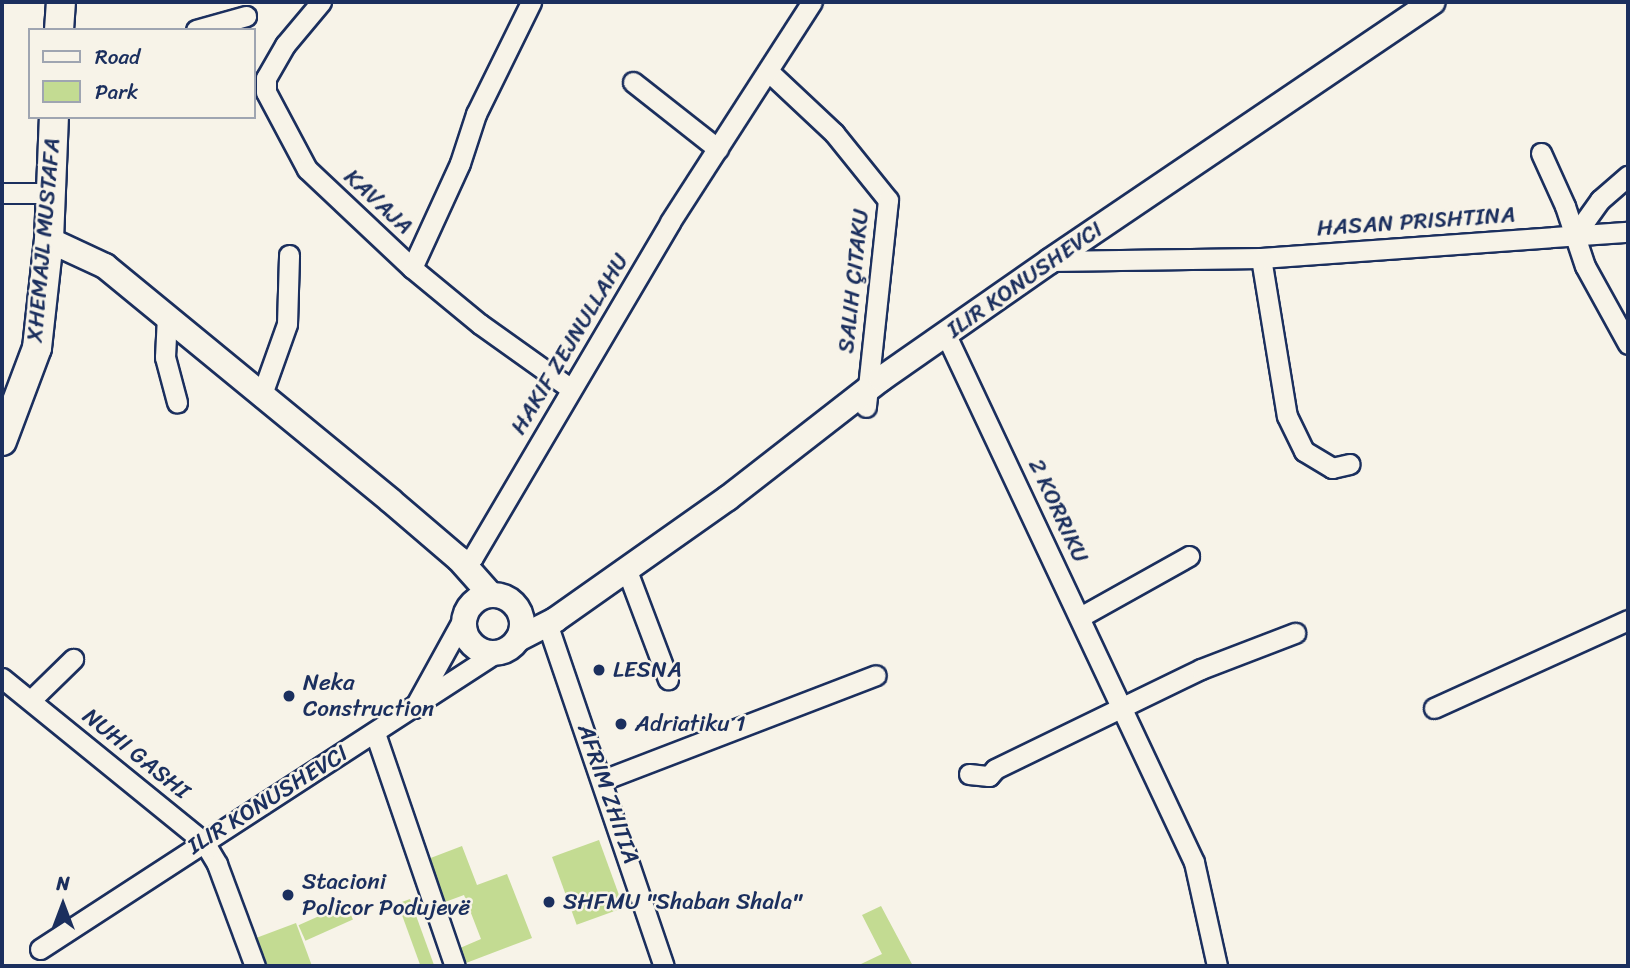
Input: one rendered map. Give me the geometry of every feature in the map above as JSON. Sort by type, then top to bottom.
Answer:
[{"type":"main road","points":[[60,28],[61,2]]},
{"type":"main road","name":"XHEMAJL MUSTAFA","points":[[2,441],[37,348],[48,240],[54,119]]},
{"type":"street","name":"KAVAJA","points":[[321,2],[272,66],[266,92],[307,169],[412,268],[480,324],[571,389]]},
{"type":"street","points":[[412,268],[460,163],[476,114],[531,2]]},
{"type":"street","name":"HAKIF ZEJNULLAHU","points":[[464,564],[473,557],[571,389],[812,2]]},
{"type":"street","name":"ILIR KONUSHEVCI","points":[[547,623],[752,481],[867,391],[1050,261],[1432,2]]},
{"type":"street","points":[[203,28],[246,16]]},
{"type":"street","name":"SALIH ÇITAKU","points":[[768,71],[834,133],[888,200],[867,391]]},
{"type":"street","points":[[633,82],[718,149]]},
{"type":"street","points":[[1541,153],[1585,266],[1628,344]]},
{"type":"street","points":[[1575,235],[1601,200],[1628,176]]},
{"type":"street","points":[[2,193],[50,193]]},
{"type":"street","name":"HASAN PRISHTINA","points":[[1050,261],[1261,258],[1628,232]]},
{"type":"street","points":[[48,240],[106,266],[464,564],[491,595],[547,623]]},
{"type":"street","points":[[261,397],[286,324],[289,255]]},
{"type":"street","points":[[1261,258],[1287,415],[1304,451],[1332,468],[1350,464]]},
{"type":"street","points":[[167,316],[165,357],[177,402]]},
{"type":"street","name":"2 KORRIKU","points":[[946,335],[1125,708],[1194,862],[1217,966]]},
{"type":"street","points":[[1080,617],[1189,556]]},
{"type":"street","points":[[626,568],[668,679]]},
{"type":"street","points":[[414,708],[467,612],[477,600],[491,595]]},
{"type":"street","points":[[507,646],[522,622],[515,605]]},
{"type":"street","points":[[467,612],[468,637],[480,649],[507,646],[547,623]]},
{"type":"street","points":[[1434,708],[1628,620]]},
{"type":"street","name":"AFRIM ZHITIA","points":[[547,623],[603,780],[664,966]]},
{"type":"street","points":[[969,774],[989,776],[1201,669],[1295,632]]},
{"type":"street","name":"ILIR KONUSHEVCI","points":[[40,949],[507,646]]},
{"type":"street","points":[[31,700],[74,659]]},
{"type":"street","points":[[603,780],[876,676]]},
{"type":"street","name":"NUHI GASHI","points":[[2,678],[204,842],[217,864],[255,966]]},
{"type":"street","points":[[375,733],[454,966]]},
{"type":"green space","points":[[599,840],[624,908],[577,925],[552,857]]},
{"type":"green space","points":[[462,846],[477,885],[507,874],[532,938],[466,963],[460,948],[481,939],[464,895],[445,902],[428,859]]},
{"type":"green space","points":[[410,899],[434,966],[421,966],[398,903]]},
{"type":"green space","points":[[346,904],[353,920],[305,941],[298,925]]},
{"type":"green space","points":[[881,906],[913,966],[861,964],[882,954],[862,915]]},
{"type":"green space","points":[[296,923],[312,966],[266,966],[256,938]]},
{"type":"place","name":"LESNA","points":[[599,670]]},
{"type":"place","name":"Neka Construction","points":[[289,696]]},
{"type":"place","name":"Adriatiku 1","points":[[621,724]]},
{"type":"place","name":"Stacioni Policor Podujevë","points":[[288,895]]},
{"type":"place","name":"SHFMU \"Shaban Shala\"","points":[[549,902]]}]
